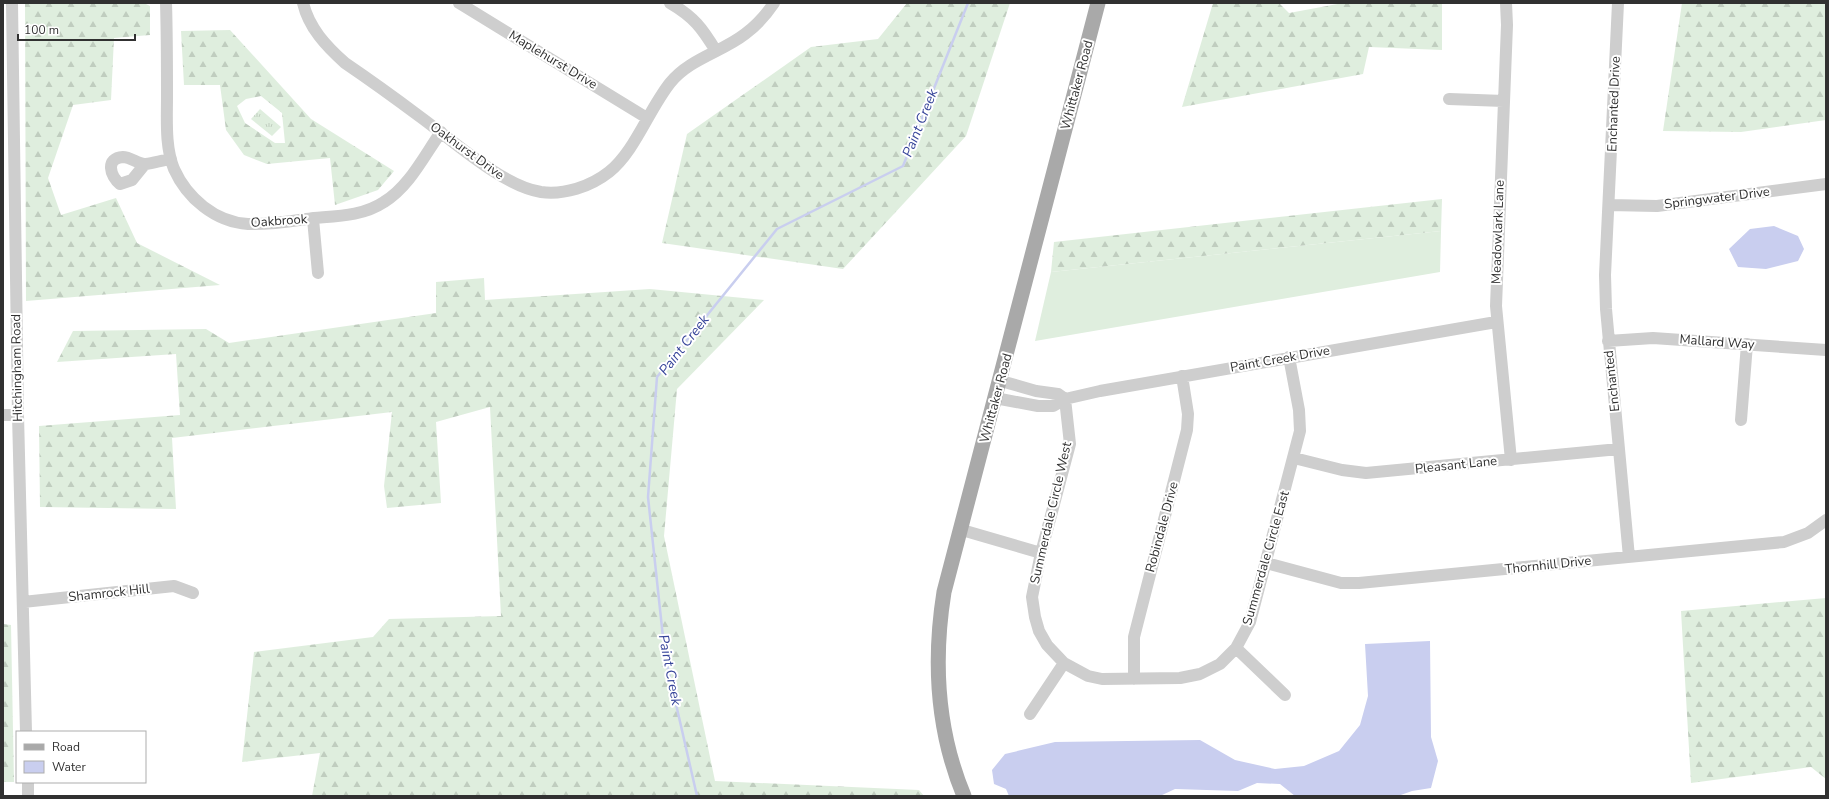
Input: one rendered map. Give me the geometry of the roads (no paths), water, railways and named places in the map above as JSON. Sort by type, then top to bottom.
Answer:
[{"type":"main road","name":"Whittaker Road","points":[[964,796],[956,773],[940,701],[938,641],[944,592],[962,530],[1098,3]]},
{"type":"street","name":"Hitchingham Road","points":[[12,3],[18,415],[26,731]]},
{"type":"street","name":"Oakbrook","points":[[166,3],[168,134],[171,158],[174,169],[189,194],[218,216],[236,222],[259,224],[362,212],[384,202],[401,188],[441,132]]},
{"type":"street","name":"Oakhurst Drive","points":[[303,3],[312,24],[327,48],[506,179],[540,192],[568,191],[589,184],[608,173],[631,147],[647,118],[671,82],[686,69],[745,35],[764,17],[774,3]]},
{"type":"street","name":"Maplehurst Drive","points":[[459,3],[647,118]]},
{"type":"street","points":[[670,3],[684,12],[700,26],[716,51]]},
{"type":"street","name":"Meadowlark Lane","points":[[1506,3],[1507,25],[1496,322],[1511,460]]},
{"type":"street","name":"Enchanted Drive","points":[[1609,205],[1618,3]]},
{"type":"street","points":[[1449,99],[1504,101]]},
{"type":"street","points":[[145,164],[171,158]]},
{"type":"street","name":"Springwater Drive","points":[[1609,205],[1657,206],[1826,184]]},
{"type":"street","name":"Enchanted","points":[[1609,205],[1605,275],[1608,341],[1630,557]]},
{"type":"street","points":[[313,218],[318,274]]},
{"type":"street","name":"Paint Creek Drive","points":[[996,398],[1047,406],[1059,404],[1065,399],[1182,376],[1496,322]]},
{"type":"street","name":"Mallard Way","points":[[1608,341],[1653,338],[1826,350]]},
{"type":"street","points":[[1741,420],[1747,344]]},
{"type":"street","name":"Summerdale Circle East","points":[[1134,679],[1180,678],[1200,674],[1220,664],[1236,648],[1250,622],[1300,431],[1300,421],[1289,357]]},
{"type":"street","name":"Robindale Drive","points":[[1134,679],[1134,637],[1187,430],[1188,414],[1182,376]]},
{"type":"street","points":[[1000,381],[1036,391],[1058,394],[1065,399]]},
{"type":"street","name":"Summerdale Circle West","points":[[1065,399],[1070,444],[1033,588],[1035,617],[1047,645],[1064,663],[1088,676],[1102,679],[1134,679]]},
{"type":"street","points":[[3,415],[18,415]]},
{"type":"street","name":"Pleasant Lane","points":[[1294,458],[1342,470],[1366,473],[1619,449]]},
{"type":"street","name":"Thornhill Drive","points":[[1266,563],[1341,583],[1359,583],[1784,542],[1808,533],[1826,520]]},
{"type":"street","points":[[962,530],[1041,553]]},
{"type":"street","name":"Shamrock Hill","points":[[23,602],[174,586],[193,593]]},
{"type":"street","points":[[1236,648],[1285,695]]},
{"type":"street","points":[[1030,714],[1064,663]]},
{"type":"street","points":[[28,783],[28,796]]},
{"type":"water","points":[[1774,226],[1798,236],[1804,249],[1798,261],[1766,269],[1738,267],[1729,249],[1750,229]]},
{"type":"water","points":[[1430,641],[1431,737],[1438,761],[1431,788],[1412,791],[1398,796],[1295,796],[1280,784],[1257,783],[1238,791],[1175,789],[1160,796],[1009,796],[1006,789],[994,784],[992,770],[1005,754],[1055,742],[1200,740],[1235,760],[1275,769],[1304,766],[1339,751],[1360,725],[1368,696],[1365,644]]},
{"type":"waterway","name":"Paint Creek","points":[[697,796],[665,656],[648,497],[657,377],[777,229],[903,166],[968,3]]}]
